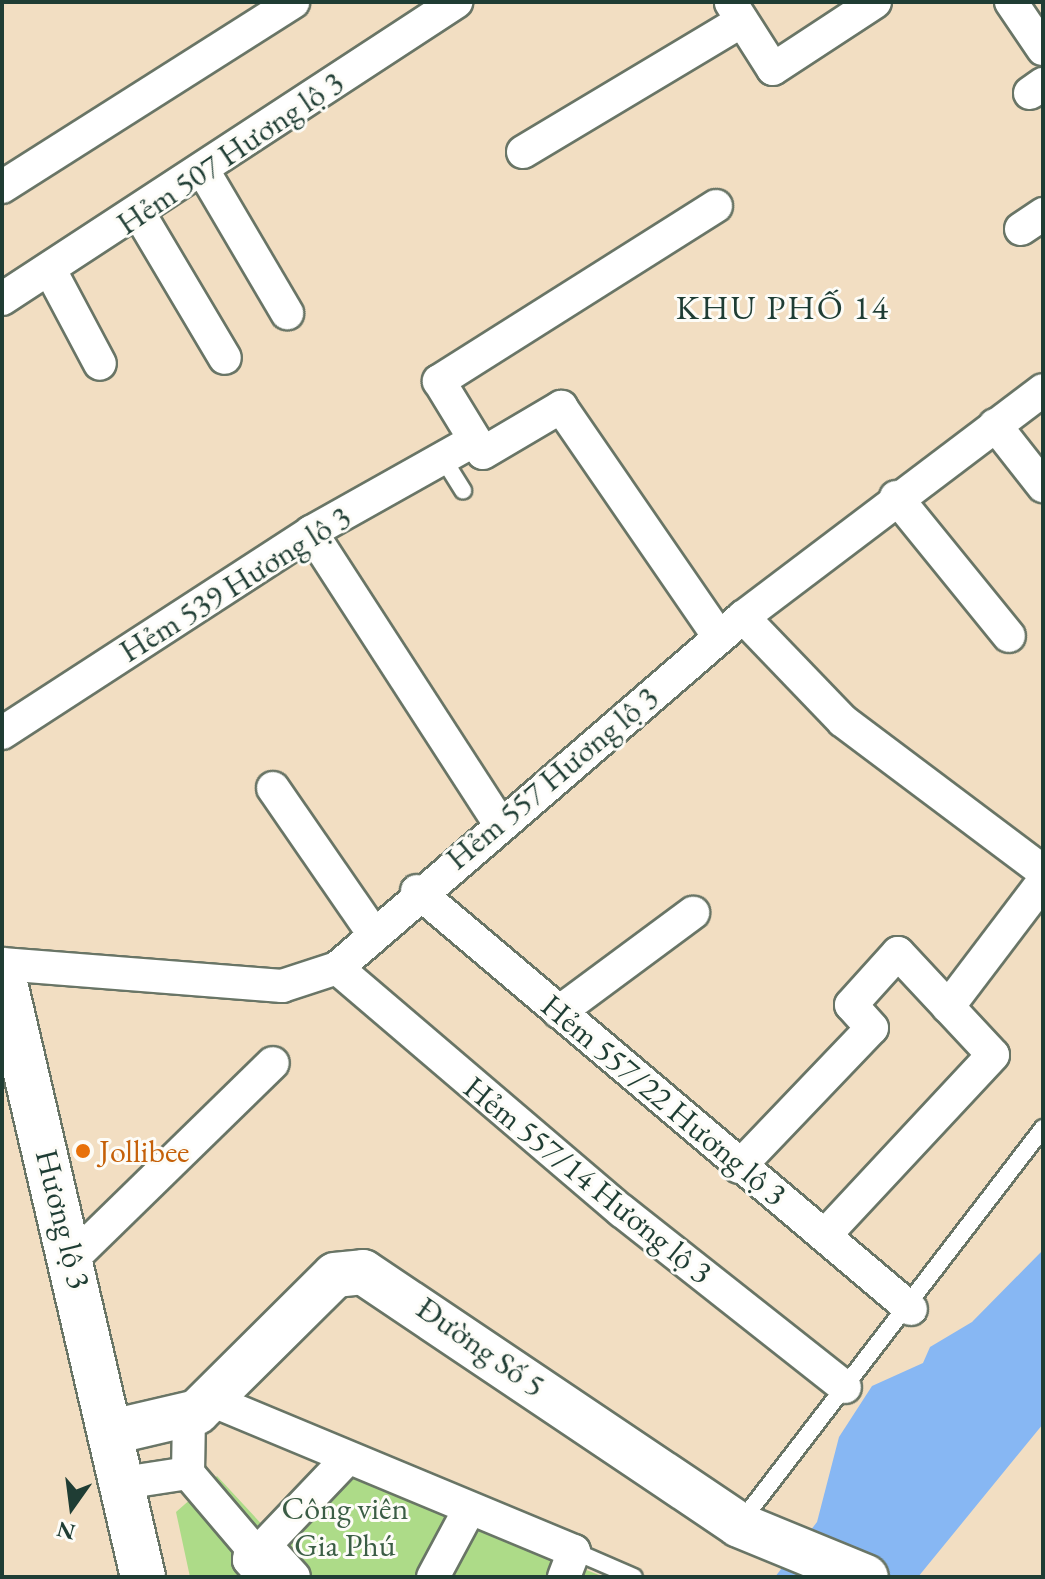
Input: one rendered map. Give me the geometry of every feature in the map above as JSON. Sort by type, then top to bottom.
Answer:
[{"type":"street","points":[[2,187],[293,2]]},
{"type":"street","points":[[523,152],[736,11],[773,69],[875,2]]},
{"type":"street","points":[[1011,2],[1043,49]]},
{"type":"street","name":"Hẻm 507 Hương lộ 3","points":[[2,299],[140,215],[446,4]]},
{"type":"street","points":[[204,172],[287,313]]},
{"type":"street","points":[[716,206],[439,381],[483,453],[561,407],[719,637]]},
{"type":"street","points":[[140,215],[225,358]]},
{"type":"street","points":[[50,270],[100,364]]},
{"type":"street","name":"Hẻm 557 Hương lộ 3","points":[[2,967],[282,986],[337,968],[417,891],[743,617],[896,497],[1043,390]]},
{"type":"street","points":[[995,425],[1043,486]]},
{"type":"street","name":"Hẻm 539 Hương lộ 3","points":[[2,733],[311,532],[473,441]]},
{"type":"street","points":[[896,497],[1009,636]]},
{"type":"street","points":[[311,532],[499,823]]},
{"type":"street","points":[[743,617],[843,721],[1043,871]]},
{"type":"street","points":[[273,788],[373,933]]},
{"type":"street","points":[[948,1007],[1043,882]]},
{"type":"street","name":"Hẻm 557/22 Hương lộ 3","points":[[417,891],[739,1167],[911,1309]]},
{"type":"street","points":[[559,1012],[693,913]]},
{"type":"street","points":[[739,1167],[872,1028],[851,1005],[898,953],[993,1055],[825,1235]]},
{"type":"street","name":"Hương lộ 3","points":[[2,967],[73,1258],[143,1577]]},
{"type":"street","name":"Hẻm 557/14 Hương lộ 3","points":[[337,968],[622,1211],[845,1387]]},
{"type":"street","points":[[73,1258],[273,1063]]},
{"type":"street","name":"Đường Số 5","points":[[200,1408],[335,1275],[370,1274],[739,1525],[866,1577]]},
{"type":"street","points":[[119,1461],[200,1408]]},
{"type":"street","points":[[200,1408],[469,1510],[569,1564]]},
{"type":"street","points":[[188,1473],[200,1408]]},
{"type":"street","points":[[119,1461],[188,1473],[252,1561],[294,1577]]},
{"type":"street","points":[[252,1561],[345,1461]]},
{"type":"street","points":[[433,1577],[469,1510]]},
{"type":"lane","points":[[444,460],[463,491]]},
{"type":"lane","points":[[739,1525],[845,1387],[911,1309],[1043,1128]]},
{"type":"lane","points":[[569,1564],[634,1577]]},
{"type":"green space","name":"Công viên Gia Phú","points":[[344,1473],[599,1575],[190,1577],[176,1512],[217,1476],[267,1530]]},
{"type":"water","points":[[1043,1250],[1043,1424],[918,1577],[775,1577],[817,1522],[839,1437],[872,1386],[923,1363],[930,1347],[972,1322]]},
{"type":"place","name":"Jollibee","points":[[83,1151]]},
{"type":"district","name":"KHU PHỐ 14","points":[[783,308]]}]
